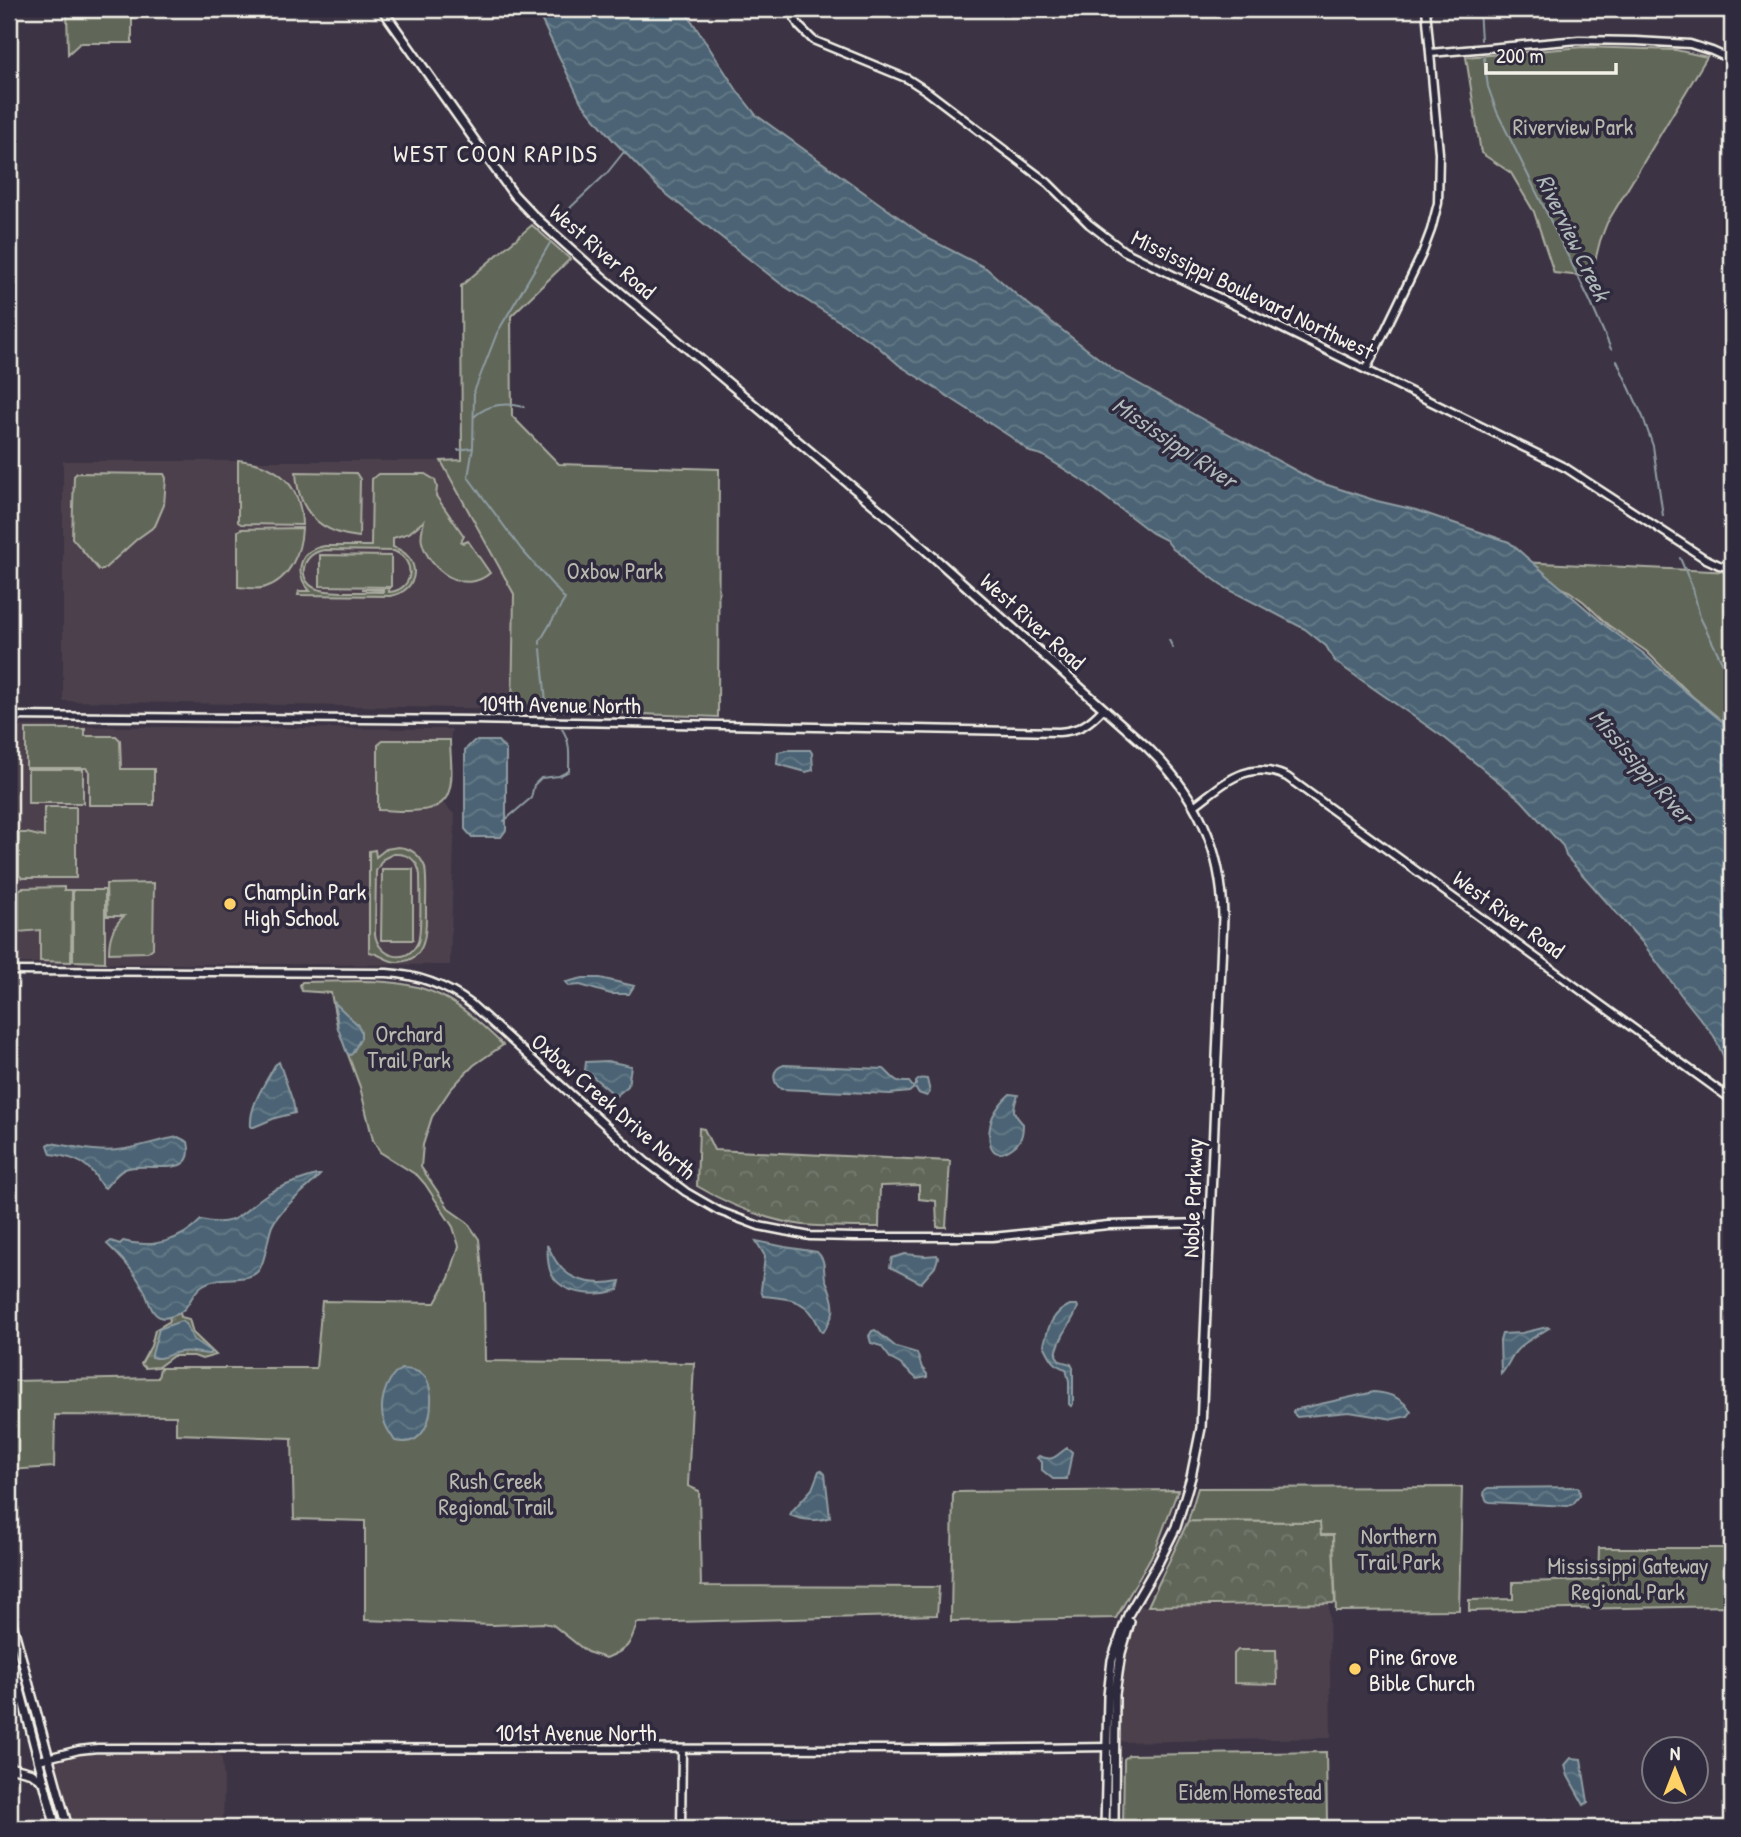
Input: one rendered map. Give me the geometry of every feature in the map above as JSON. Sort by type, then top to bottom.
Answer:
[{"type":"main road","name":"West River Road","points":[[382,9],[495,169],[533,215],[601,276],[893,521],[1155,755],[1194,806]]},
{"type":"main road","name":"Noble Parkway","points":[[1105,1828],[1110,1747],[1121,1653],[1129,1624],[1175,1527],[1189,1486],[1202,1414],[1223,904],[1218,866],[1210,838],[1194,806]]},
{"type":"main road","points":[[9,1612],[68,1828]]},
{"type":"main road","points":[[9,1647],[56,1828]]},
{"type":"main road","name":"Noble Parkway","points":[[1110,1747],[1114,1828]]},
{"type":"main road","points":[[13,1768],[32,1773],[45,1783]]},
{"type":"street","name":"Mississippi Boulevard Northwest","points":[[790,9],[799,26],[813,40],[908,79],[928,92],[1048,183],[1089,224],[1116,246],[1571,470],[1704,558],[1732,568]]},
{"type":"street","points":[[1366,370],[1422,254],[1439,194],[1440,162],[1426,9]]},
{"type":"street","points":[[1430,53],[1579,40],[1636,41],[1690,44],[1732,60]]},
{"type":"street","name":"109th Avenue North","points":[[9,716],[474,720],[1059,732],[1080,729],[1103,709]]},
{"type":"street","name":"West River Road","points":[[1194,806],[1230,779],[1246,772],[1270,771],[1287,777],[1732,1100]]},
{"type":"street","name":"Oxbow Creek Drive North","points":[[9,971],[387,973],[432,982],[456,993],[471,1004],[671,1182],[719,1211],[759,1226],[831,1237],[992,1237],[1108,1225],[1209,1223]]},
{"type":"street","name":"101st Avenue North","points":[[39,1760],[98,1748],[1110,1747]]},
{"type":"street","points":[[681,1828],[682,1749]]},
{"type":"shaded area","points":[[63,461],[441,461],[514,594],[512,709],[63,701]]},
{"type":"shaded area","name":"Champlin Park High School","points":[[9,726],[451,729],[450,790],[443,803],[455,815],[450,965],[9,963]]},
{"type":"shaded area","points":[[1329,1604],[1331,1738],[1123,1742],[1119,1738],[1116,1732],[1119,1682],[1125,1646],[1140,1606]]},
{"type":"shaded area","points":[[220,1754],[224,1779],[223,1828],[73,1828],[56,1769],[57,1762],[79,1755]]},
{"type":"green space","points":[[67,9],[132,9],[132,43],[80,43],[68,54]]},
{"type":"green space","name":"Riverview Park","points":[[1583,47],[1676,50],[1707,57],[1607,223],[1591,277],[1554,273],[1534,212],[1511,173],[1481,153],[1466,57]]},
{"type":"green space","name":"Oxbow Park","points":[[532,225],[570,259],[511,316],[512,416],[559,464],[719,469],[718,717],[512,709],[514,594],[441,461],[462,460],[461,286]]},
{"type":"green space","points":[[238,460],[265,466],[285,479],[297,498],[302,525],[238,522]]},
{"type":"green space","points":[[296,472],[356,473],[360,479],[359,537],[333,531],[314,518],[301,498]]},
{"type":"green space","points":[[77,473],[164,474],[166,478],[164,505],[155,526],[103,570],[99,570],[72,538],[74,476]]},
{"type":"green space","points":[[378,474],[425,474],[435,480],[436,496],[464,536],[461,542],[468,541],[490,573],[469,582],[449,577],[440,570],[432,562],[422,542],[424,521],[409,533],[393,538],[393,547],[402,551],[413,565],[412,581],[400,593],[390,596],[298,595],[299,591],[310,591],[300,569],[309,552],[325,546],[371,546],[372,479]],"holes":[[[394,551],[406,561],[410,574],[404,586],[397,590],[321,590],[313,587],[304,576],[306,563],[316,552]]]},
{"type":"green space","points":[[302,528],[293,564],[282,578],[263,588],[238,587],[238,531]]},
{"type":"green space","points":[[320,555],[391,556],[391,587],[320,586]]},
{"type":"green space","points":[[1519,562],[1732,572],[1732,729],[1692,696],[1646,651],[1608,625],[1584,602],[1569,591],[1539,577]]},
{"type":"green space","points":[[26,729],[85,729],[85,736],[116,736],[120,740],[121,769],[154,769],[154,805],[89,805],[89,771],[86,768],[26,768]]},
{"type":"green space","points":[[384,740],[450,740],[451,779],[445,800],[419,811],[378,810],[378,745]]},
{"type":"green space","points":[[28,769],[83,769],[83,803],[28,803]]},
{"type":"green space","points":[[44,807],[76,807],[76,878],[22,878],[19,875],[19,833],[44,837]]},
{"type":"green space","points":[[398,847],[411,851],[420,859],[426,872],[424,941],[416,955],[399,962],[369,952],[369,851],[375,850],[376,857],[386,849]],"holes":[[[398,854],[408,856],[419,870],[420,920],[418,942],[413,949],[407,954],[394,956],[382,948],[375,934],[376,871],[383,859]]]},
{"type":"green space","points":[[382,869],[413,869],[413,940],[381,940]]},
{"type":"green space","points":[[154,883],[153,948],[148,952],[109,953],[112,932],[124,916],[107,916],[106,884]]},
{"type":"green space","points":[[64,887],[64,890],[72,890],[71,962],[40,961],[40,930],[19,932],[19,890]]},
{"type":"green space","points":[[73,890],[105,890],[105,962],[73,961]]},
{"type":"green space","name":"Rush Creek Regional Trail","points":[[363,981],[407,985],[441,996],[471,1016],[503,1045],[474,1065],[450,1090],[432,1117],[423,1145],[421,1167],[450,1210],[467,1222],[479,1239],[484,1290],[485,1361],[694,1363],[688,1486],[699,1491],[701,1586],[939,1587],[937,1615],[637,1623],[627,1646],[606,1658],[587,1652],[553,1625],[543,1623],[493,1625],[365,1620],[365,1521],[294,1519],[292,1438],[176,1434],[176,1416],[55,1415],[54,1467],[9,1470],[9,1435],[14,1434],[13,1381],[158,1378],[160,1368],[316,1368],[322,1301],[435,1303],[449,1278],[459,1246],[453,1227],[418,1176],[380,1152],[373,1140],[360,1087],[337,1025],[331,993],[302,991],[300,985],[302,982]]},
{"type":"green space","points":[[699,1128],[704,1129],[714,1150],[950,1161],[946,1227],[937,1227],[936,1201],[919,1199],[919,1185],[880,1186],[879,1227],[803,1225],[748,1211],[697,1186]]},
{"type":"green space","points":[[180,1313],[181,1317],[189,1319],[193,1333],[216,1355],[202,1359],[194,1356],[173,1356],[158,1367],[145,1368],[141,1364],[151,1346],[155,1330],[170,1321],[169,1317]]},
{"type":"green space","name":"Northern Trail Park","points":[[1462,1487],[1459,1610],[1336,1611],[1333,1535],[1321,1535],[1320,1522],[1188,1521],[1198,1488]]},
{"type":"green space","points":[[1178,1490],[1156,1548],[1116,1618],[951,1621],[953,1492]]},
{"type":"green space","points":[[1188,1521],[1320,1522],[1333,1535],[1335,1603],[1148,1606]]},
{"type":"green space","name":"Mississippi Gateway Regional Park","points":[[1599,1548],[1732,1548],[1732,1606],[1469,1611],[1469,1600],[1513,1599],[1513,1582],[1598,1580]]},
{"type":"green space","points":[[1238,1650],[1276,1650],[1277,1684],[1234,1683],[1234,1654]]},
{"type":"green space","name":"Eidem Homestead","points":[[1326,1752],[1327,1822],[1334,1823],[1334,1828],[1123,1828],[1124,1759],[1129,1755]]},
{"type":"water","name":"Mississippi River","points":[[537,9],[684,9],[756,115],[929,239],[986,268],[1019,297],[1114,370],[1315,481],[1377,501],[1416,510],[1509,542],[1723,722],[1732,733],[1732,1069],[1714,1036],[1642,942],[1566,856],[1563,846],[1521,800],[1446,739],[1340,665],[1326,646],[1305,629],[1226,588],[1173,549],[1166,540],[1152,533],[1088,484],[1042,455],[1030,452],[899,365],[875,344],[781,284],[660,189],[581,102]]},
{"type":"water","points":[[474,741],[498,741],[506,750],[506,830],[501,837],[472,837],[465,829],[465,750]]},
{"type":"water","points":[[810,750],[813,770],[806,772],[777,764],[778,752]]},
{"type":"water","points":[[600,978],[634,986],[629,994],[611,994],[580,985],[569,986],[566,982]]},
{"type":"water","points":[[335,1003],[361,1031],[361,1038],[350,1055],[338,1028]]},
{"type":"water","points":[[607,1061],[631,1066],[628,1086],[616,1096],[585,1070],[586,1062]]},
{"type":"water","points":[[279,1062],[295,1113],[251,1127],[255,1103]]},
{"type":"water","points":[[784,1065],[884,1069],[895,1079],[909,1082],[913,1087],[918,1080],[927,1079],[930,1092],[927,1096],[918,1093],[914,1088],[909,1092],[890,1094],[781,1089],[774,1076],[777,1069]]},
{"type":"water","points":[[1010,1094],[1018,1095],[1014,1111],[1023,1124],[1022,1135],[1012,1148],[998,1153],[990,1145],[991,1123],[998,1107]]},
{"type":"water","points":[[178,1137],[188,1142],[189,1154],[185,1162],[178,1166],[125,1169],[105,1188],[85,1165],[51,1154],[48,1145],[50,1143],[109,1151]]},
{"type":"water","points":[[320,1175],[276,1218],[258,1271],[247,1277],[210,1281],[195,1292],[180,1313],[165,1318],[154,1313],[137,1277],[107,1244],[111,1241],[120,1244],[123,1241],[155,1243],[175,1238],[201,1220],[232,1220],[274,1190]]},
{"type":"water","points":[[756,1241],[817,1252],[820,1255],[833,1306],[832,1315],[824,1331],[822,1332],[804,1306],[785,1299],[763,1296],[761,1290],[765,1256]]},
{"type":"water","points":[[547,1245],[558,1264],[571,1276],[595,1283],[620,1281],[618,1290],[583,1293],[560,1284],[550,1270]]},
{"type":"water","points":[[905,1254],[937,1255],[938,1258],[935,1267],[921,1283],[890,1267],[892,1258]]},
{"type":"water","points":[[1070,1305],[1078,1307],[1056,1355],[1060,1361],[1071,1364],[1073,1368],[1071,1406],[1066,1369],[1055,1363],[1044,1345],[1052,1321]]},
{"type":"water","points":[[181,1321],[186,1324],[193,1339],[210,1351],[210,1354],[184,1352],[152,1357],[159,1329]]},
{"type":"water","points":[[1549,1328],[1516,1351],[1501,1374],[1502,1334]]},
{"type":"water","points":[[875,1330],[896,1347],[917,1353],[927,1377],[917,1379],[891,1359],[881,1346],[871,1343],[869,1336]]},
{"type":"water","points":[[401,1369],[413,1370],[423,1375],[428,1382],[431,1396],[430,1414],[424,1430],[413,1440],[405,1442],[395,1441],[386,1426],[382,1411],[386,1387]]},
{"type":"water","points":[[1374,1392],[1395,1397],[1411,1412],[1408,1416],[1393,1419],[1349,1412],[1297,1417],[1293,1413],[1298,1409]]},
{"type":"water","points":[[1067,1448],[1072,1452],[1067,1479],[1053,1479],[1042,1470],[1042,1462],[1037,1458],[1057,1456]]},
{"type":"water","points":[[821,1470],[825,1474],[830,1517],[810,1520],[790,1515],[812,1489]]},
{"type":"water","points":[[1577,1487],[1580,1495],[1568,1506],[1490,1502],[1484,1495],[1488,1488]]},
{"type":"water","points":[[1571,1758],[1581,1759],[1588,1802],[1584,1805],[1568,1776],[1565,1765]]},
{"type":"waterway","name":"Riverview Creek","points":[[1479,9],[1481,40]]},
{"type":"waterway","name":"Riverview Creek","points":[[1484,58],[1488,87],[1497,112],[1611,349]]},
{"type":"waterway","points":[[561,227],[571,207],[626,152]]},
{"type":"waterway","points":[[540,644],[565,599],[521,549],[468,477],[473,448],[474,392],[497,333],[550,243]]},
{"type":"waterway","name":"Riverview Creek","points":[[1617,361],[1643,417],[1653,446],[1663,516]]},
{"type":"waterway","points":[[474,417],[485,409],[498,405],[524,407]]},
{"type":"waterway","points":[[458,450],[472,448]]},
{"type":"waterway","name":"Riverview Creek","points":[[1680,558],[1693,589],[1700,617],[1731,680],[1731,690],[1723,711],[1723,724]]},
{"type":"waterway","points":[[1169,640],[1173,648]]},
{"type":"waterway","points":[[541,649],[546,703],[552,713]]},
{"type":"waterway","points":[[504,821],[531,798],[534,785],[541,778],[559,776],[569,771],[568,744],[562,729]]},
{"type":"place","name":"Champlin Park High School","points":[[230,904]]},
{"type":"place","name":"Pine Grove Bible Church","points":[[1355,1669]]},
{"type":"district","name":"WEST COON RAPIDS","points":[[496,153]]},
{"type":"park label","name":"Orchard Trail Park","points":[[409,1046]]}]
